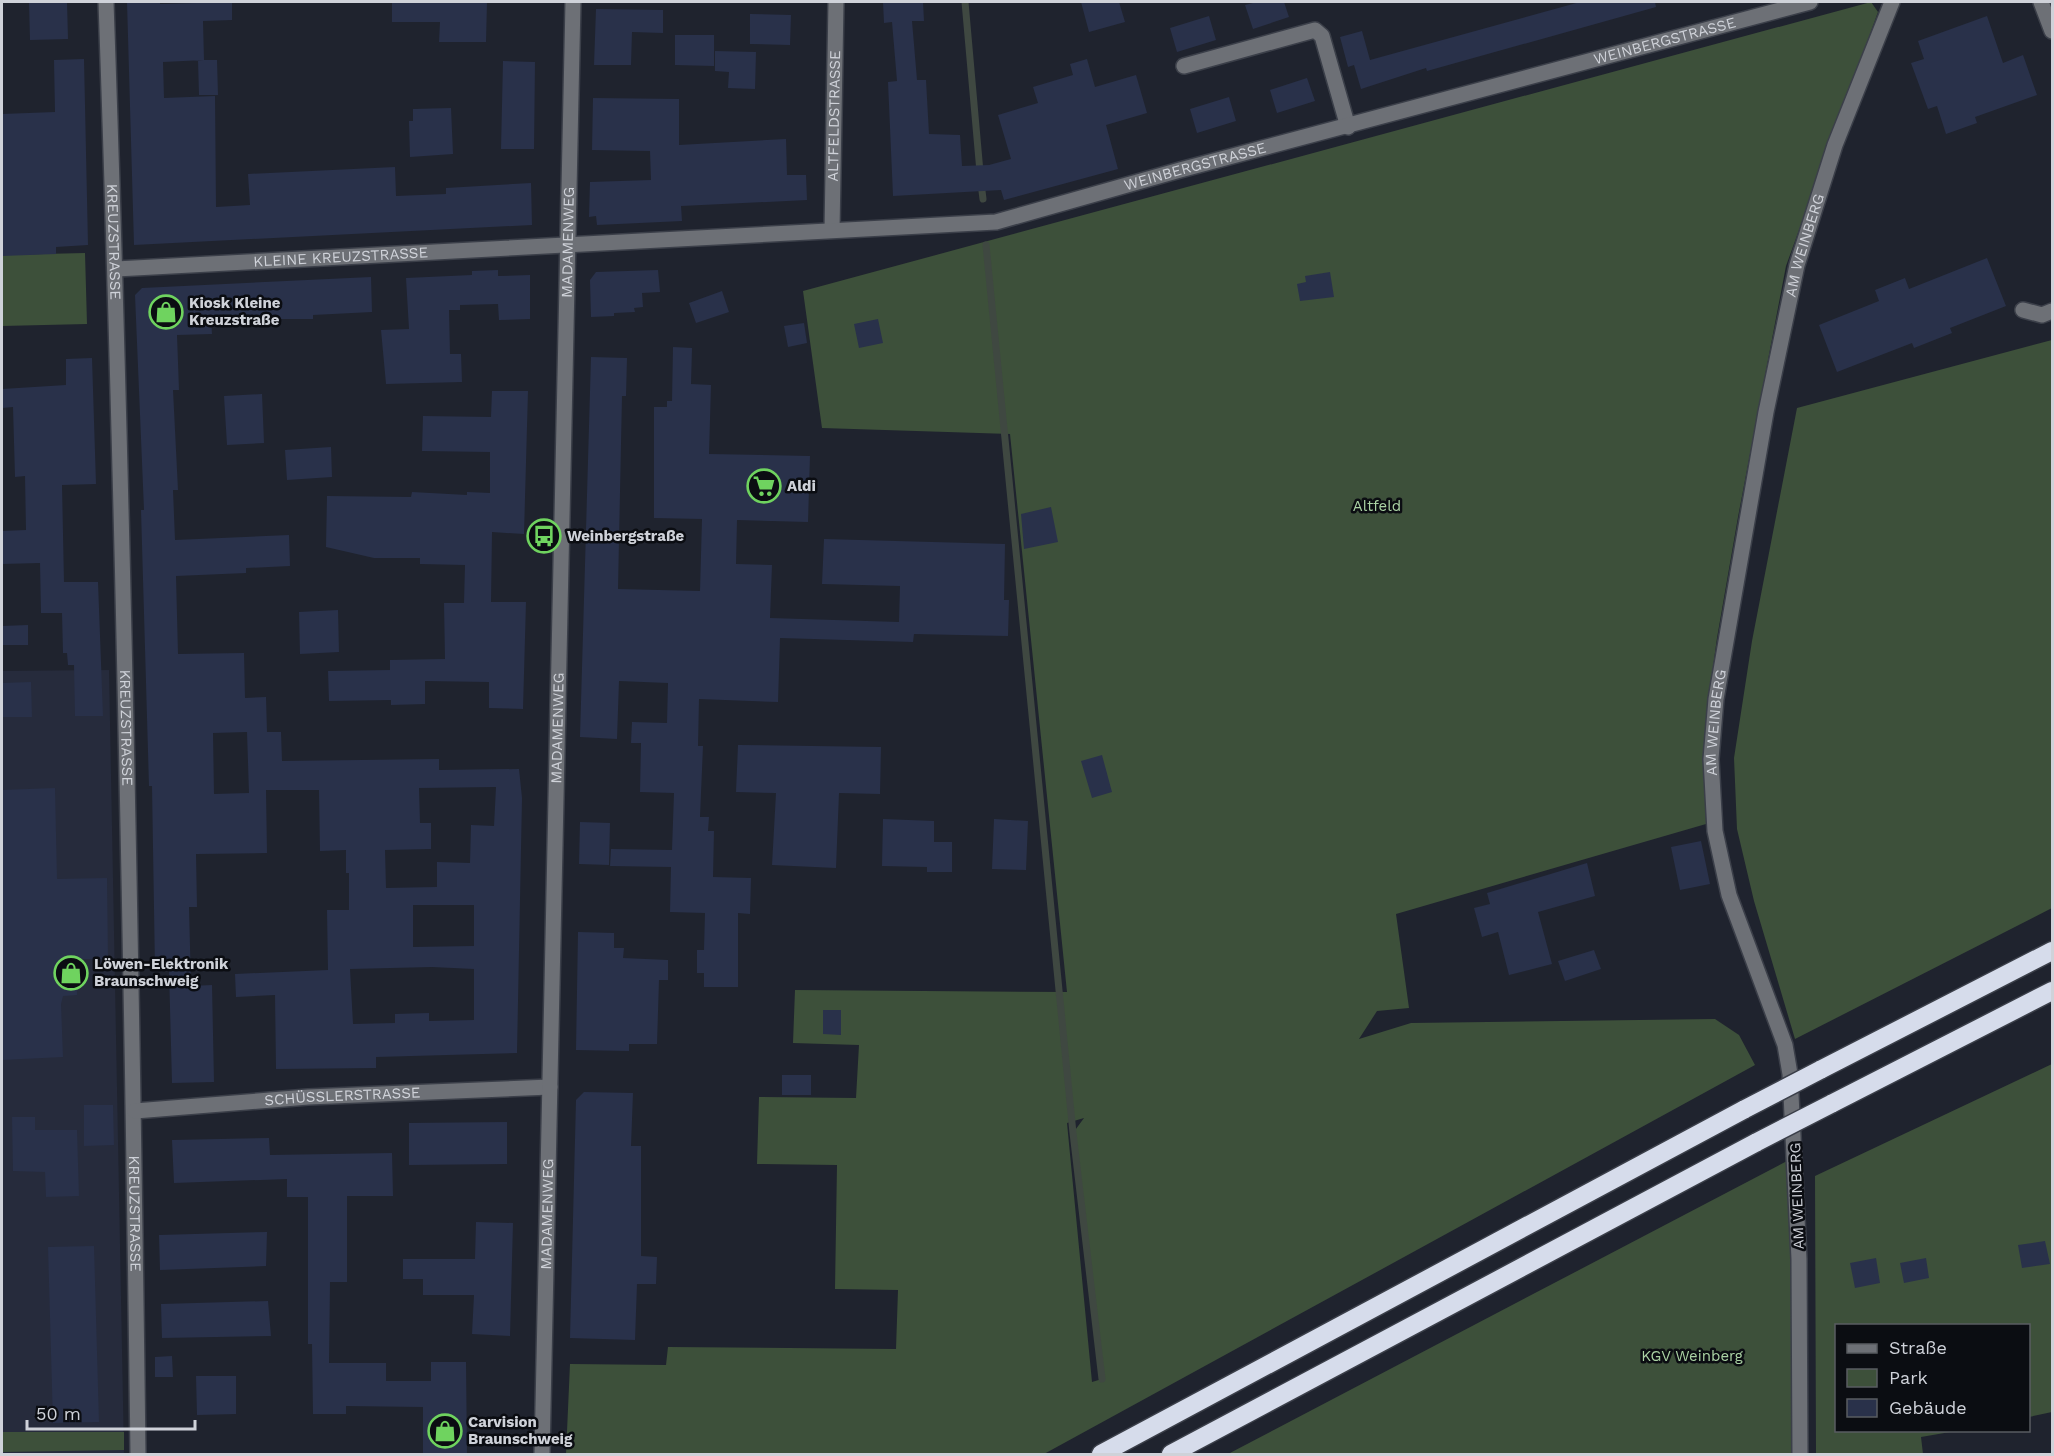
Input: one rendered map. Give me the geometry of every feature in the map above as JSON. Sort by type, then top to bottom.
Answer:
[{"type":"highway","points":[[1101,1455],[1745,1109],[2052,951]]},
{"type":"highway","points":[[1171,1455],[1757,1142],[2052,991]]},
{"type":"street","name":"KREUZSTRASSE","points":[[106,2],[116,269],[135,1111],[138,1455]]},
{"type":"street","name":"MADAMENWEG","points":[[542,1455],[573,2]]},
{"type":"street","name":"ALTFELDSTRASSE","points":[[832,230],[836,2]]},
{"type":"street","name":"WEINBERGSTRASSE","points":[[567,245],[996,222],[1810,2]]},
{"type":"street","name":"AM WEINBERG","points":[[1800,1455],[1799,1259],[1790,1074],[1785,1045],[1729,895],[1715,831],[1708,759],[1724,639],[1797,265],[1835,145],[1892,2]]},
{"type":"street","points":[[2041,2],[2052,28]]},
{"type":"street","points":[[1184,66],[1315,30],[1322,36],[1348,127]]},
{"type":"street","name":"KLEINE KREUZSTRASSE","points":[[116,269],[567,245]]},
{"type":"street","points":[[2023,310],[2042,315],[2052,310]]},
{"type":"street","name":"SCHÜSSLERSTRASSE","points":[[135,1111],[308,1097],[550,1087]]},
{"type":"shaded area","points":[[109,670],[124,1454],[2,1454],[2,671]]},
{"type":"green space","name":"Altfeld","points":[[1871,2],[1878,12],[1786,266],[1717,638],[1708,704],[1705,760],[1706,824],[1396,914],[1409,1008],[1377,1011],[1359,1039],[1411,1023],[1715,1019],[1739,1035],[1755,1065],[1044,1454],[566,1454],[570,1364],[666,1365],[668,1347],[896,1349],[898,1290],[835,1289],[837,1165],[757,1164],[759,1097],[856,1098],[859,1045],[793,1043],[795,990],[1067,992],[1010,434],[822,428],[803,291]],"holes":[[[1084,1118],[1073,1133],[1102,1379],[1092,1382],[1067,1123]]]},
{"type":"green space","points":[[85,253],[87,324],[2,326],[2,255]]},
{"type":"green space","points":[[2052,340],[2052,908],[1795,1039],[1754,901],[1737,829],[1734,758],[1752,641],[1797,408]]},
{"type":"green space","points":[[2052,1064],[2052,1412],[2030,1417],[2030,1324],[1835,1324],[1835,1432],[1950,1432],[1921,1437],[1923,1454],[1816,1454],[1815,1176]]},
{"type":"green space","name":"KGV Weinberg","points":[[1787,1161],[1791,1194],[1792,1454],[1228,1454]]},
{"type":"green space","points":[[2,1432],[124,1432],[124,1450],[2,1452]]},
{"type":"building","points":[[29,2],[67,2],[68,39],[30,40]]},
{"type":"building","points":[[127,2],[160,2],[160,4],[232,2],[232,20],[203,21],[204,60],[163,62],[164,98],[215,96],[216,207],[250,205],[248,174],[395,167],[396,196],[446,194],[446,188],[531,183],[532,225],[134,245]]},
{"type":"building","points":[[392,2],[487,2],[486,42],[439,42],[440,22],[392,22]]},
{"type":"building","points":[[883,2],[923,2],[924,21],[912,21],[917,80],[926,80],[929,134],[960,135],[962,166],[989,165],[1011,159],[998,115],[1038,103],[1033,87],[1073,75],[1070,64],[1087,59],[1095,87],[1136,75],[1147,113],[1106,125],[1118,169],[1004,200],[1001,190],[893,196],[888,82],[897,81],[892,22],[884,23]]},
{"type":"building","points":[[1081,2],[1119,2],[1125,22],[1089,32]]},
{"type":"building","points":[[1257,2],[1284,2],[1289,17],[1253,29],[1245,5]]},
{"type":"building","points":[[1580,2],[1655,2],[1656,7],[1427,71],[1426,68],[1361,89],[1354,65],[1348,67],[1340,37],[1362,31],[1370,60]]},
{"type":"building","points":[[596,9],[663,10],[663,33],[632,32],[631,65],[594,65]]},
{"type":"building","points":[[750,14],[791,15],[790,45],[750,44]]},
{"type":"building","points":[[1209,16],[1216,40],[1177,52],[1170,28]]},
{"type":"building","points":[[1987,16],[2003,63],[2023,55],[2037,95],[1975,117],[1977,123],[1946,134],[1937,106],[1928,109],[1911,63],[1924,59],[1918,41]]},
{"type":"building","points":[[675,35],[714,35],[714,66],[675,65]]},
{"type":"building","points":[[715,51],[756,52],[755,89],[728,88],[729,72],[715,71]]},
{"type":"building","points":[[84,59],[88,245],[56,247],[56,254],[2,256],[2,114],[55,112],[54,60]]},
{"type":"building","points":[[198,60],[217,60],[218,95],[199,95]]},
{"type":"building","points":[[503,61],[535,62],[534,149],[501,149]]},
{"type":"building","points":[[1307,78],[1315,101],[1277,113],[1270,90]]},
{"type":"building","points":[[1229,97],[1236,121],[1197,133],[1190,109]]},
{"type":"building","points":[[593,98],[679,99],[679,145],[786,139],[787,175],[806,175],[807,200],[681,206],[682,221],[597,225],[596,216],[589,217],[590,182],[651,180],[650,151],[592,150]]},
{"type":"building","points":[[451,108],[453,154],[410,157],[409,121],[413,121],[413,109]]},
{"type":"building","points":[[1987,258],[2006,306],[1950,328],[1952,333],[1914,348],[1912,343],[1837,372],[1819,325],[1879,301],[1875,290],[1905,278],[1909,289]]},
{"type":"building","points":[[498,270],[498,276],[530,275],[530,319],[499,320],[498,304],[460,305],[460,310],[449,310],[450,354],[461,354],[462,382],[386,384],[381,330],[409,329],[406,278],[472,275],[472,271]]},
{"type":"building","points":[[658,270],[660,292],[642,293],[643,307],[634,308],[635,312],[591,317],[590,280],[596,272]]},
{"type":"building","points":[[1330,272],[1334,297],[1300,301],[1297,284],[1306,282],[1305,276]]},
{"type":"building","points":[[371,277],[372,312],[313,315],[313,319],[211,319],[212,334],[177,335],[179,390],[173,390],[178,490],[173,490],[175,540],[289,535],[290,566],[246,568],[246,573],[176,576],[178,654],[244,653],[245,698],[266,697],[267,732],[281,732],[282,761],[439,759],[439,770],[519,769],[522,798],[517,1053],[376,1057],[376,1068],[276,1069],[275,995],[236,997],[235,974],[328,970],[327,910],[349,910],[349,873],[346,873],[346,850],[320,851],[319,790],[266,790],[267,853],[196,854],[197,907],[189,907],[191,986],[212,985],[214,1082],[172,1083],[169,970],[155,970],[152,786],[149,786],[141,510],[144,510],[135,295],[142,288]],"holes":[[[247,732],[249,793],[214,794],[213,733]],[[496,787],[494,826],[471,825],[470,863],[437,862],[437,887],[386,888],[385,850],[431,849],[431,823],[420,823],[419,788]],[[413,905],[474,905],[474,946],[413,947]],[[432,967],[474,969],[474,1020],[429,1021],[429,1013],[395,1014],[395,1023],[353,1024],[350,969]]]},
{"type":"building","points":[[722,291],[729,312],[696,323],[689,303]]},
{"type":"building","points":[[878,319],[883,343],[859,348],[854,324]]},
{"type":"building","points":[[804,323],[807,343],[788,347],[784,326]]},
{"type":"building","points":[[673,347],[692,348],[691,384],[711,385],[709,454],[810,456],[808,522],[737,520],[736,564],[772,565],[770,618],[899,622],[900,586],[822,584],[824,539],[1005,544],[1004,600],[1009,600],[1008,636],[914,634],[913,642],[780,638],[778,702],[699,699],[698,746],[703,746],[700,817],[709,817],[708,831],[714,831],[713,877],[751,878],[750,914],[738,913],[738,987],[704,987],[704,973],[697,973],[697,950],[704,950],[705,913],[670,912],[671,867],[610,866],[611,849],[672,850],[674,793],[640,792],[641,743],[631,743],[632,722],[667,723],[668,683],[619,681],[617,739],[580,737],[591,357],[627,358],[626,396],[622,396],[618,589],[700,591],[702,519],[654,518],[654,407],[667,407],[667,401],[672,401]]},
{"type":"building","points":[[92,358],[96,484],[62,485],[64,582],[98,582],[103,716],[75,716],[74,665],[68,665],[67,653],[63,653],[62,613],[41,613],[40,563],[2,564],[2,531],[26,530],[25,476],[15,477],[13,407],[2,408],[2,389],[66,385],[66,359]]},
{"type":"building","points":[[492,391],[528,391],[524,534],[492,532],[491,602],[526,602],[523,709],[489,708],[489,682],[425,681],[425,704],[391,705],[391,700],[329,701],[328,671],[390,670],[390,660],[445,659],[444,603],[464,603],[465,565],[420,564],[420,558],[374,558],[326,547],[327,496],[411,497],[412,492],[467,495],[467,492],[490,493],[490,452],[422,451],[423,416],[491,417]]},
{"type":"building","points":[[262,394],[264,443],[227,445],[224,396]]},
{"type":"building","points":[[331,447],[332,477],[287,480],[285,450]]},
{"type":"building","points":[[1051,507],[1058,542],[1024,549],[1021,514]]},
{"type":"building","points":[[338,610],[339,652],[300,654],[299,612]]},
{"type":"building","points":[[28,625],[28,645],[2,645],[2,626]]},
{"type":"building","points":[[31,682],[32,717],[2,717],[2,683]]},
{"type":"building","points":[[738,745],[881,747],[880,794],[839,793],[836,868],[772,865],[776,793],[736,792]]},
{"type":"building","points":[[1102,755],[1112,792],[1092,798],[1081,761]]},
{"type":"building","points":[[55,788],[57,879],[107,878],[108,959],[76,959],[77,995],[63,996],[61,1004],[63,1057],[2,1060],[2,790]]},
{"type":"building","points":[[883,819],[934,821],[934,842],[952,842],[952,872],[927,872],[927,867],[882,866]]},
{"type":"building","points":[[994,819],[1028,821],[1026,870],[992,869]]},
{"type":"building","points":[[580,822],[610,823],[609,865],[579,864]]},
{"type":"building","points":[[1701,841],[1710,884],[1680,890],[1671,847]]},
{"type":"building","points":[[1587,863],[1595,896],[1538,912],[1552,964],[1509,975],[1498,932],[1482,937],[1474,908],[1490,904],[1487,893]]},
{"type":"building","points":[[578,932],[614,933],[614,948],[624,948],[623,958],[668,960],[668,980],[659,980],[657,1044],[629,1044],[629,1051],[576,1050]]},
{"type":"building","points":[[1594,950],[1601,969],[1565,981],[1558,961]]},
{"type":"building","points":[[823,1010],[841,1010],[841,1035],[823,1034]]},
{"type":"building","points":[[782,1075],[811,1075],[811,1095],[782,1095]]},
{"type":"building","points":[[584,1092],[633,1093],[631,1146],[641,1146],[641,1256],[657,1257],[656,1284],[637,1284],[635,1340],[570,1338],[576,1100]]},
{"type":"building","points":[[84,1105],[113,1105],[114,1145],[84,1146]]},
{"type":"building","points":[[12,1117],[35,1117],[35,1130],[77,1130],[79,1196],[46,1197],[45,1172],[13,1171]]},
{"type":"building","points":[[507,1122],[507,1164],[409,1165],[409,1123]]},
{"type":"building","points":[[269,1138],[270,1155],[392,1153],[393,1196],[347,1196],[347,1282],[330,1282],[329,1363],[386,1363],[386,1381],[431,1381],[431,1362],[466,1362],[467,1455],[423,1455],[423,1407],[346,1406],[346,1414],[313,1414],[312,1344],[308,1344],[308,1197],[287,1197],[287,1179],[174,1183],[172,1140]]},
{"type":"building","points":[[476,1222],[513,1223],[510,1336],[472,1334],[474,1295],[423,1295],[423,1279],[403,1279],[403,1259],[475,1259]]},
{"type":"building","points":[[267,1232],[266,1266],[160,1270],[159,1235]]},
{"type":"building","points":[[2045,1241],[2050,1264],[2022,1268],[2018,1245]]},
{"type":"building","points":[[94,1246],[99,1422],[53,1423],[48,1247]]},
{"type":"building","points":[[1876,1258],[1880,1283],[1855,1288],[1850,1263]]},
{"type":"building","points":[[1926,1258],[1929,1278],[1904,1283],[1900,1263]]},
{"type":"building","points":[[268,1301],[271,1336],[162,1338],[161,1304]]},
{"type":"building","points":[[172,1356],[173,1377],[155,1377],[155,1357]]},
{"type":"building","points":[[196,1376],[236,1376],[236,1414],[197,1415]]},
{"type":"waterway","points":[[965,2],[980,172]]},
{"type":"waterway","points":[[981,183],[983,199]]},
{"type":"waterway","points":[[986,245],[1073,1133],[1102,1379]]},
{"type":"place","name":"Kiosk Kleine Kreuzstraße","points":[[166,312]]},
{"type":"place","name":"Aldi","points":[[764,486]]},
{"type":"place","name":"Weinbergstraße","points":[[544,536]]},
{"type":"place","name":"Löwen-Elektronik Braunschweig","points":[[71,973]]},
{"type":"place","name":"Carvision Braunschweig","points":[[445,1431]]}]
